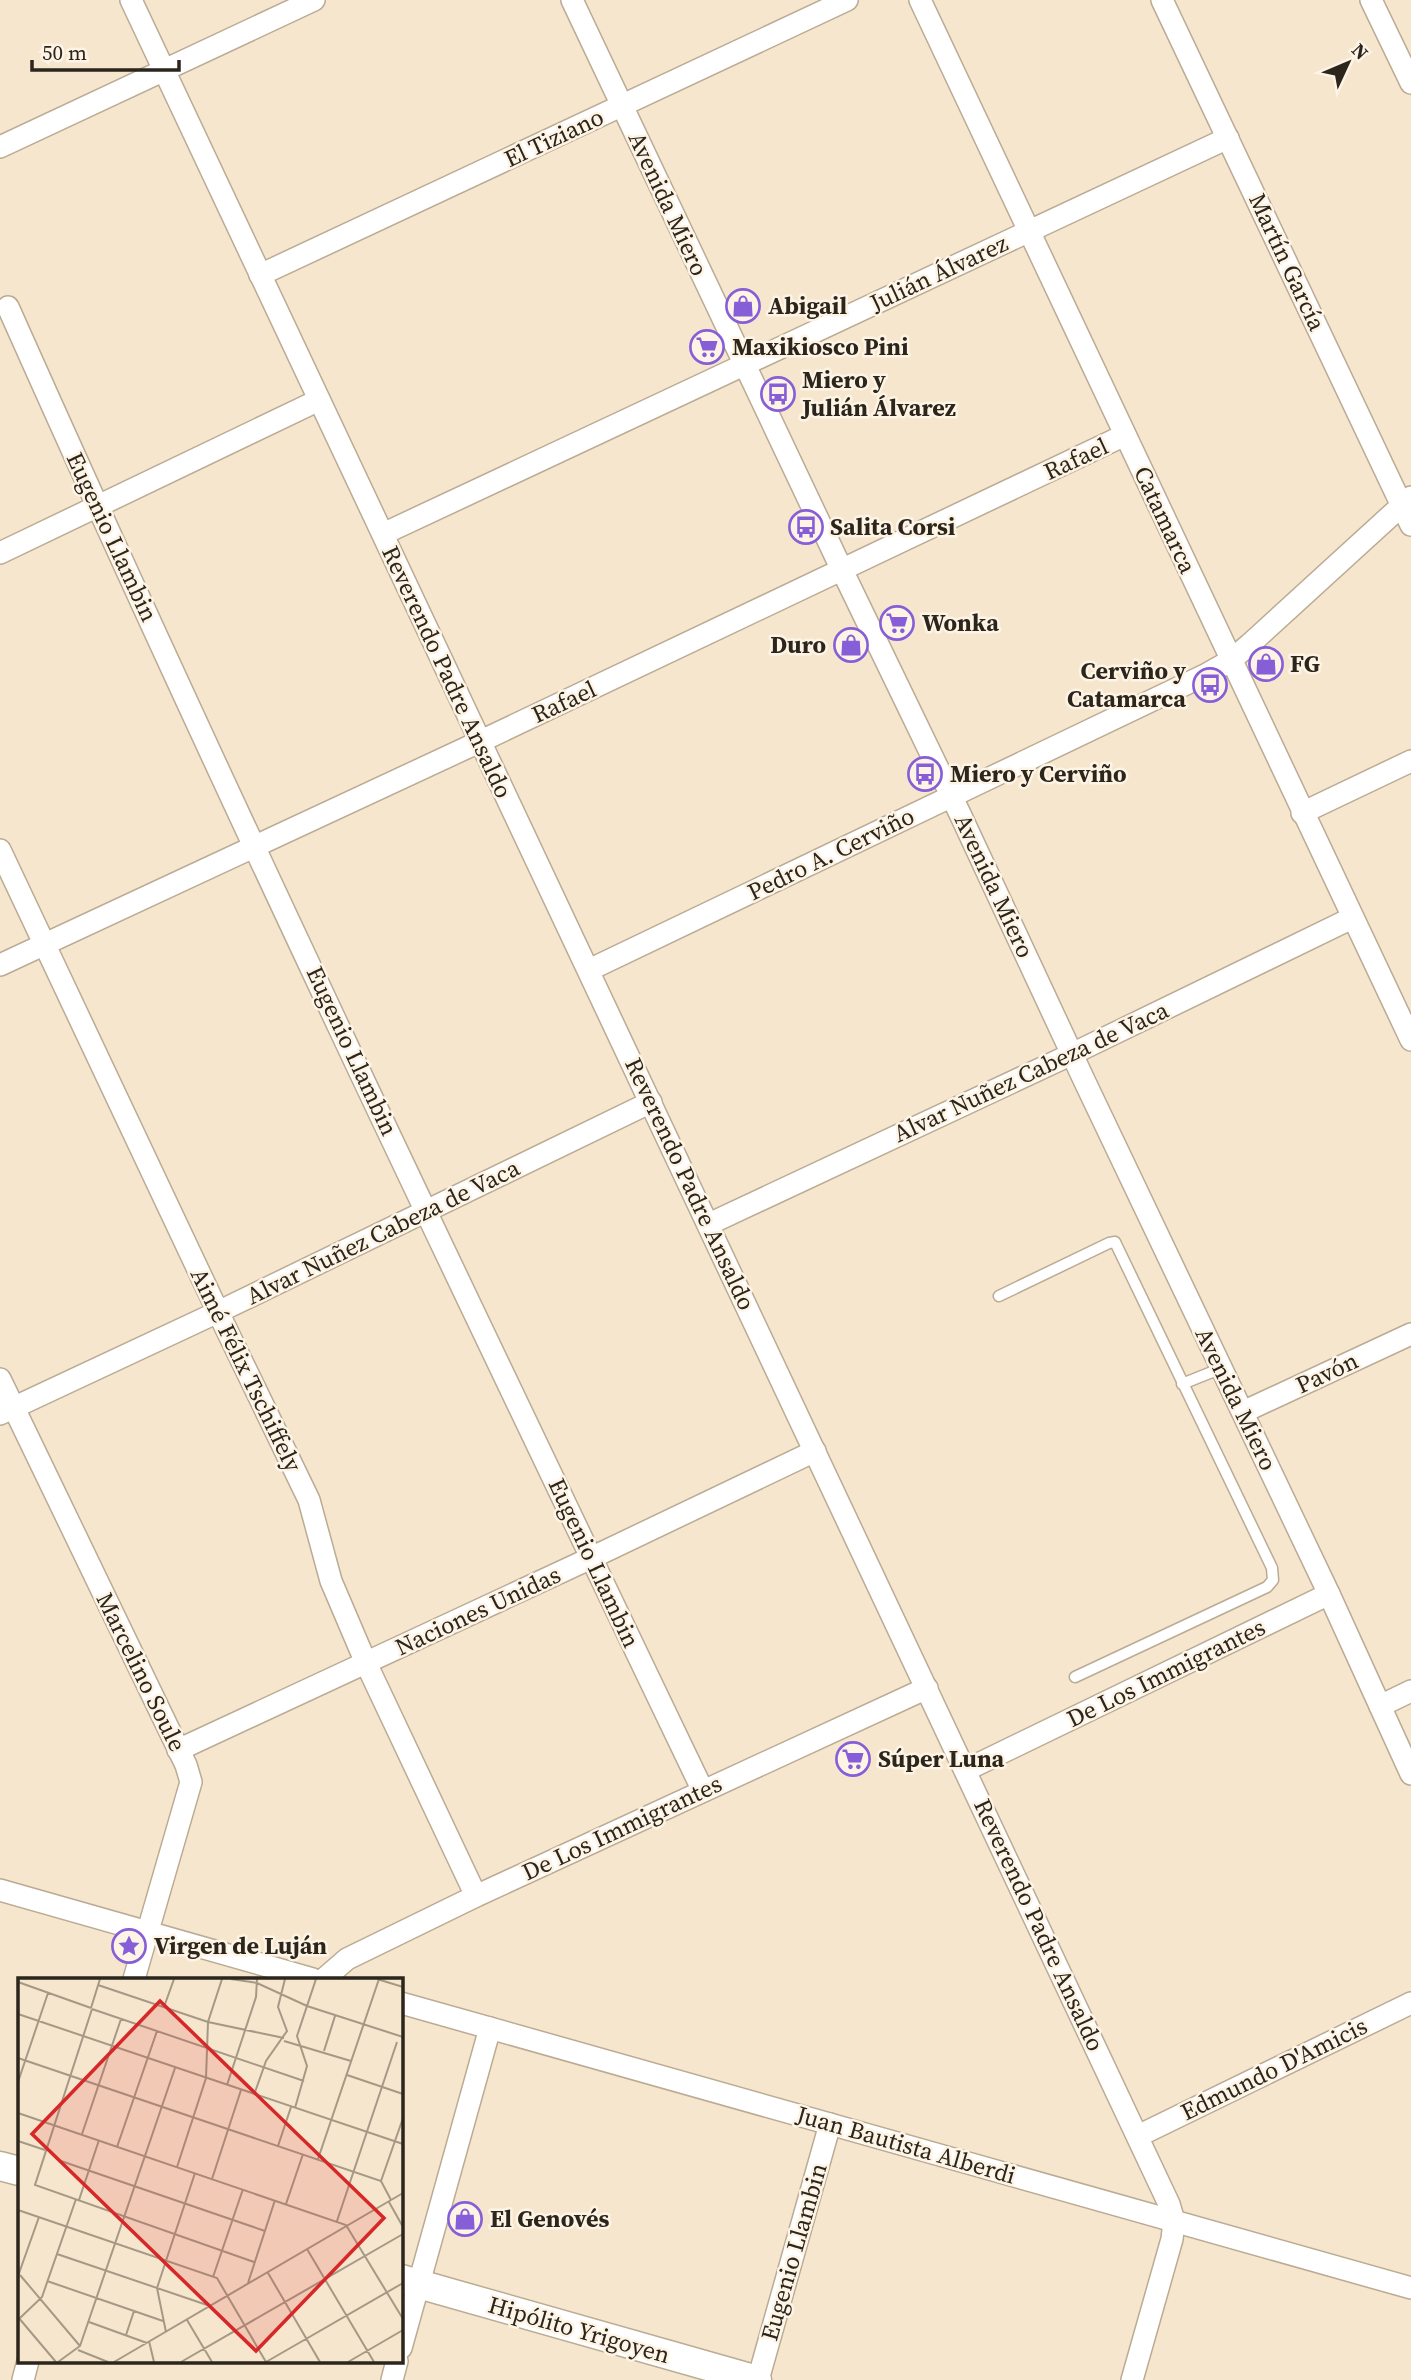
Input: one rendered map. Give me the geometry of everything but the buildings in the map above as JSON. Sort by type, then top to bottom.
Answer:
[{"type":"street","name":"Reverendo Padre Ansaldo","points":[[131,0],[1138,2136],[1174,2221]]},
{"type":"street","points":[[0,147],[314,0]]},
{"type":"street","name":"Avenida Miero","points":[[572,0],[1243,1412],[1411,1774]]},
{"type":"street","name":"El Tiziano","points":[[260,275],[847,0]]},
{"type":"street","name":"Catamarca","points":[[920,0],[1352,918],[1404,1010],[1411,1040]]},
{"type":"street","name":"Martín García","points":[[1161,0],[1408,509]]},
{"type":"street","points":[[1371,0],[1404,50],[1411,83]]},
{"type":"street","name":"Julián Álvarez","points":[[383,534],[1228,138]]},
{"type":"street","name":"Eugenio Llambin","points":[[8,307],[97,506],[256,847],[703,1791]]},
{"type":"street","points":[[0,553],[319,400]]},
{"type":"street","name":"Rafael","points":[[0,965],[480,742],[1125,435]]},
{"type":"street","name":"Pedro A. Cerviño","points":[[589,970],[1207,674],[1230,661],[1408,509]]},
{"type":"street","points":[[1303,813],[1411,761]]},
{"type":"street","name":"Aimé Félix Tschiffely","points":[[0,850],[309,1500],[331,1581],[366,1663],[476,1896]]},
{"type":"street","name":"Alvar Nuñez Cabeza de Vaca","points":[[709,1224],[1072,1054],[1352,918]]},
{"type":"street","name":"Alvar Nuñez Cabeza de Vaca","points":[[7,1411],[651,1102]]},
{"type":"street","name":"Pavón","points":[[1243,1412],[1411,1334]]},
{"type":"street","name":"Marcelino Soule","points":[[0,1379],[7,1411],[186,1765],[191,1782],[134,1978]]},
{"type":"street","name":"Naciones Unidas","points":[[178,1750],[816,1451]]},
{"type":"street","name":"De Los Immigrantes","points":[[966,1770],[1329,1594]]},
{"type":"street","name":"De Los Immigrantes","points":[[325,1978],[348,1959],[476,1896],[927,1688]]},
{"type":"street","points":[[1380,1706],[1411,1691]]},
{"type":"street","points":[[0,1890],[309,1978]]},
{"type":"street","name":"Juan Bautista Alberdi","points":[[402,2003],[1411,2288]]},
{"type":"street","name":"Edmundo D'Amicis","points":[[1138,2136],[1411,2003]]},
{"type":"street","points":[[402,2341],[410,2282],[490,2028]]},
{"type":"street","name":"Eugenio Llambin","points":[[758,2380],[830,2124]]},
{"type":"street","points":[[0,2166],[18,2171]]},
{"type":"street","points":[[1132,2380],[1172,2239],[1174,2221]]},
{"type":"street","name":"Hipólito Yrigoyen","points":[[410,2282],[758,2380]]},
{"type":"street","points":[[23,2380],[29,2362]]},
{"type":"street","points":[[392,2380],[397,2362]]},
{"type":"lane","points":[[999,1296],[1115,1242],[1272,1568],[1273,1580],[1267,1587],[1075,1677]]},
{"type":"lane","points":[[1182,1384],[1222,1368]]},
{"type":"place","name":"Abigail","points":[[743,306]]},
{"type":"place","name":"Maxikiosco Pini","points":[[707,347]]},
{"type":"place","name":"Miero y Julián Álvarez","points":[[778,394]]},
{"type":"place","name":"Salita Corsi","points":[[806,527]]},
{"type":"place","name":"Wonka","points":[[897,623]]},
{"type":"place","name":"Duro","points":[[851,645]]},
{"type":"place","name":"FG","points":[[1266,664]]},
{"type":"place","name":"Cerviño y Catamarca","points":[[1210,685]]},
{"type":"place","name":"Miero y Cerviño","points":[[925,774]]},
{"type":"place","name":"Súper Luna","points":[[853,1759]]},
{"type":"place","name":"Virgen de Luján","points":[[129,1946]]},
{"type":"place","name":"El Genovés","points":[[465,2219]]}]
